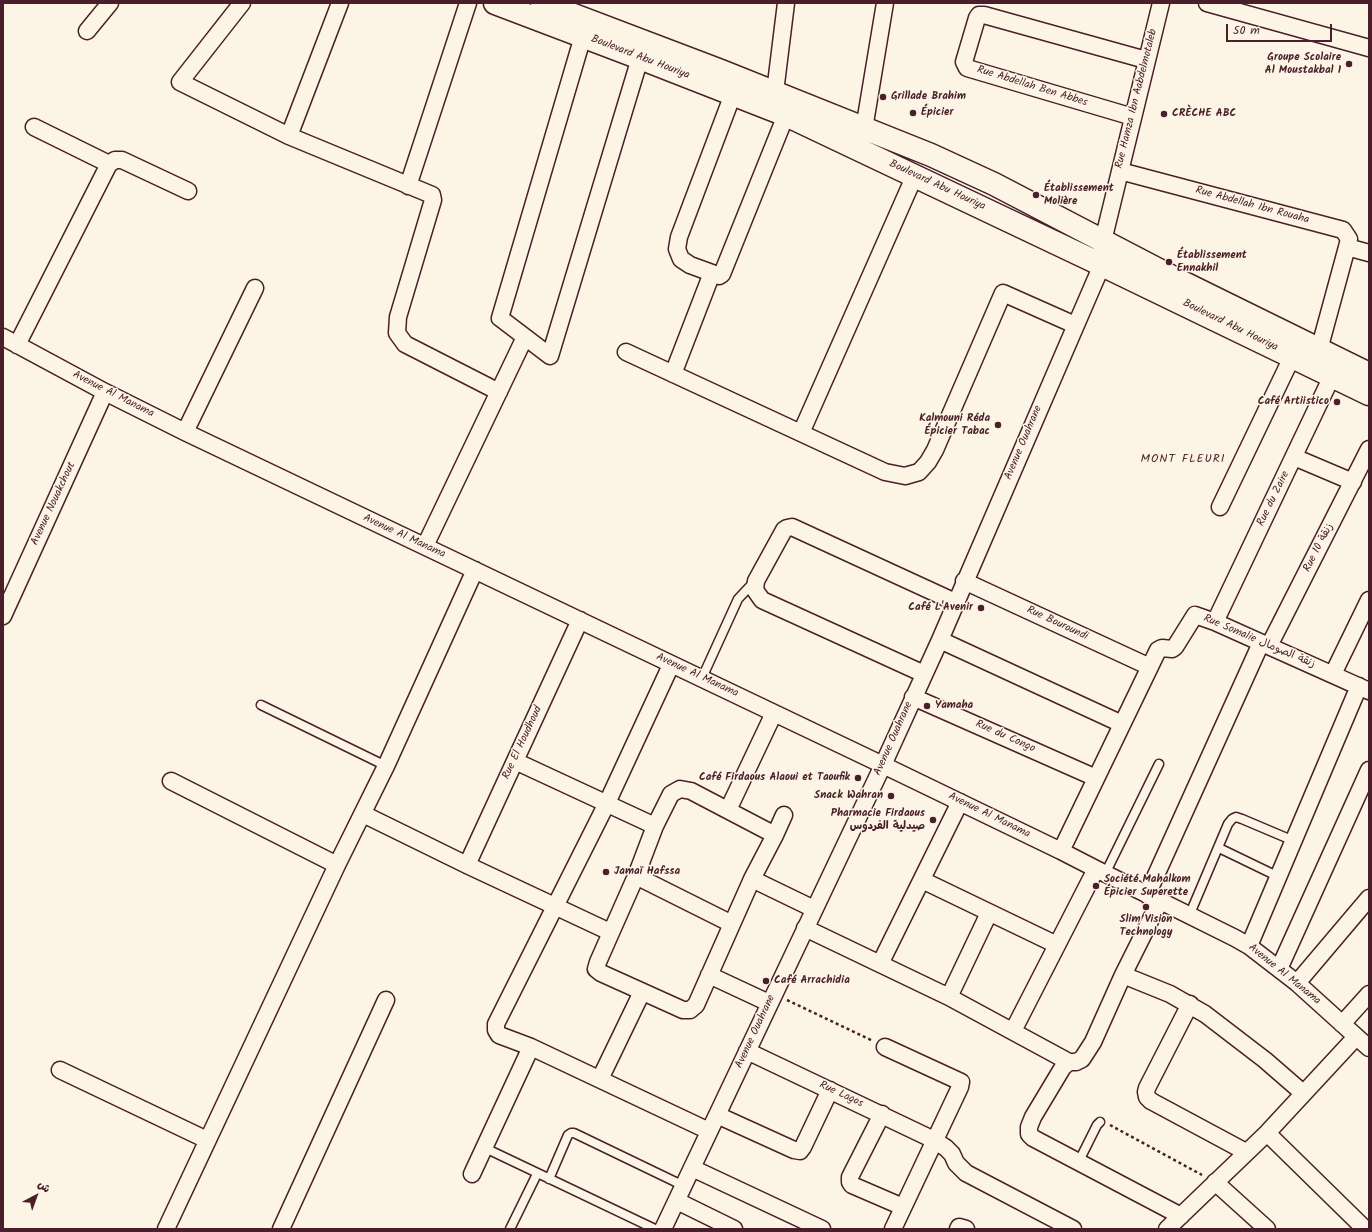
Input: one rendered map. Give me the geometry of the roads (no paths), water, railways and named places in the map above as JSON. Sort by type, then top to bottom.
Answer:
[{"type":"main road","name":"Boulevard Abu Houriya","points":[[495,3],[786,115],[1100,264],[1174,288],[1319,350],[1369,374]]},
{"type":"main road","name":"Boulevard Abu Houriya","points":[[542,3],[653,44],[775,92],[931,155],[994,184],[1104,241],[1174,288],[1292,357],[1369,394]]},
{"type":"street","points":[[87,31],[110,3]]},
{"type":"street","points":[[242,3],[180,82],[290,136],[408,186],[429,193],[433,197],[433,200],[399,312],[397,333],[405,344],[499,392]]},
{"type":"street","points":[[290,136],[340,3]]},
{"type":"street","points":[[408,186],[468,3]]},
{"type":"street","points":[[775,92],[786,3]]},
{"type":"street","points":[[864,129],[885,3]]},
{"type":"street","name":"Rue Hamza Ibn Aabdelmotaleb","points":[[1104,241],[1146,60],[1161,3]]},
{"type":"street","points":[[1207,3],[1369,48]]},
{"type":"street","name":"Rue Abdellah Ben Abbes","points":[[1133,117],[967,68],[964,62],[976,18],[979,15],[984,15],[1146,60]]},
{"type":"street","points":[[583,36],[500,318],[550,356],[640,58]]},
{"type":"street","points":[[733,94],[679,237],[677,250],[681,258],[690,265],[719,276],[722,274],[786,115]]},
{"type":"street","points":[[34,127],[109,164]]},
{"type":"street","points":[[17,344],[109,164],[114,160],[122,160],[188,190]]},
{"type":"street","name":"Rue Abdellah Ibn Rouaha","points":[[1120,171],[1343,230],[1349,239],[1347,247]]},
{"type":"street","points":[[801,433],[915,175]]},
{"type":"street","name":"Avenue Ouahrane","points":[[663,1229],[883,765],[940,640],[964,581],[1098,274],[1104,241]]},
{"type":"street","points":[[1319,350],[1347,247],[1369,253]]},
{"type":"street","points":[[673,374],[712,273]]},
{"type":"street","points":[[184,432],[255,288]]},
{"type":"street","points":[[626,352],[885,472],[906,476],[919,472],[928,462],[937,445],[1003,293],[1075,325]]},
{"type":"street","name":"Avenue Al Manama","points":[[3,337],[105,392],[184,432],[960,802],[1249,946],[1297,983],[1369,1048]]},
{"type":"street","points":[[425,546],[525,338]]},
{"type":"street","points":[[1220,507],[1292,357]]},
{"type":"street","name":"Rue du Zaire","points":[[1215,622],[1332,376]]},
{"type":"street","name":"Avenue Nouakchout","points":[[3,616],[105,392]]},
{"type":"street","name":"Rue 10 زنقة","points":[[1069,1062],[1076,1062],[1082,1059],[1093,1042],[1265,644],[1353,482],[1369,449]]},
{"type":"street","points":[[1294,457],[1353,482]]},
{"type":"street","points":[[924,674],[762,600],[755,590],[756,580],[784,530],[792,527],[955,602]]},
{"type":"street","points":[[166,1229],[337,865],[386,766],[475,570]]},
{"type":"street","name":"Rue Bouroundi","points":[[964,581],[1150,667]]},
{"type":"street","points":[[1333,674],[1369,600]]},
{"type":"street","name":"Rue Somalie زنقة الصومال","points":[[1150,667],[1160,648],[1172,649],[1175,647],[1194,615],[1215,622],[1364,689]]},
{"type":"street","name":"Rue El Houdhoud","points":[[467,865],[580,620]]},
{"type":"street","points":[[940,640],[1122,724]]},
{"type":"street","points":[[671,665],[607,803],[496,1024],[496,1030],[499,1035],[531,1047],[709,1132]]},
{"type":"street","points":[[1061,851],[1150,667]]},
{"type":"street","points":[[1249,946],[1294,841],[1364,689]]},
{"type":"street","name":"Rue du Congo","points":[[913,697],[1096,778]]},
{"type":"street","points":[[728,810],[774,713]]},
{"type":"street","points":[[515,761],[655,826]]},
{"type":"street","points":[[1279,969],[1369,770]]},
{"type":"street","points":[[171,781],[337,865]]},
{"type":"street","points":[[775,834],[691,791],[680,788],[671,794],[655,826],[636,876],[610,932],[596,969],[601,973],[683,1010],[690,1010],[696,1005],[752,879],[775,834],[784,815]]},
{"type":"street","points":[[880,964],[960,802]]},
{"type":"street","points":[[363,814],[610,932]]},
{"type":"street","points":[[1013,1031],[1057,945],[1100,872]]},
{"type":"street","points":[[636,876],[732,924]]},
{"type":"street","points":[[752,879],[814,909]]},
{"type":"street","points":[[922,880],[1057,945]]},
{"type":"street","points":[[1297,983],[1369,898]]},
{"type":"street","points":[[949,997],[989,913]]},
{"type":"street","points":[[805,928],[949,997],[1069,1062],[1063,1067],[1033,1117],[1029,1127],[1029,1134],[1033,1138],[1078,1163],[1181,1216]]},
{"type":"street","points":[[709,975],[772,999]]},
{"type":"street","points":[[1123,975],[1170,994],[1190,1004],[1265,1060],[1303,1093]]},
{"type":"street","points":[[600,1079],[642,992]]},
{"type":"street","points":[[1342,1024],[1369,994]]},
{"type":"street","points":[[281,1229],[386,1000]]},
{"type":"street","points":[[1190,1004],[1147,1088],[1147,1097],[1155,1103],[1246,1152]]},
{"type":"street","points":[[1167,1229],[1267,1133],[1356,1037]]},
{"type":"street","points":[[472,1174],[531,1047]]},
{"type":"street","points":[[884,1047],[961,1082],[893,1229]]},
{"type":"street","name":"Rue Lagos","points":[[747,1051],[934,1140],[952,1154],[956,1163],[966,1173],[1073,1229]]},
{"type":"street","points":[[60,1070],[207,1140]]},
{"type":"street","points":[[717,1115],[794,1150],[800,1151],[830,1090]]},
{"type":"street","points":[[882,1114],[850,1177],[850,1182],[852,1185],[903,1208]]},
{"type":"street","points":[[1267,1133],[1361,1225]]},
{"type":"street","points":[[692,1168],[822,1229]]},
{"type":"street","points":[[1215,1182],[1267,1229]]},
{"type":"street","points":[[677,1201],[734,1229]]},
{"type":"street","points":[[958,1229],[959,1227],[966,1229]]},
{"type":"lane","points":[[702,678],[738,599],[756,580]]},
{"type":"lane","points":[[261,705],[386,766]]},
{"type":"lane","points":[[1100,872],[1159,764]]},
{"type":"lane","points":[[1189,916],[1228,824],[1236,817],[1294,841]]},
{"type":"lane","points":[[1219,848],[1279,877]]},
{"type":"lane","points":[[1078,1163],[1097,1125],[1100,1122]]},
{"type":"lane","points":[[549,1179],[568,1135],[574,1133],[684,1186]]},
{"type":"lane","points":[[485,1148],[655,1229]]},
{"type":"lane","points":[[510,1229],[537,1174]]},
{"type":"place","name":"Groupe Scolaire Al Moustakbal 1","points":[[1349,64]]},
{"type":"place","name":"Grillade Brahim","points":[[883,97]]},
{"type":"place","name":"Épicier","points":[[913,113]]},
{"type":"place","name":"CRÈCHE ABC","points":[[1164,114]]},
{"type":"place","name":"Établissement Molière","points":[[1036,195]]},
{"type":"place","name":"Établissement Ennakhil","points":[[1169,262]]},
{"type":"place","name":"Café Artiistico","points":[[1337,402]]},
{"type":"place","name":"Kalmouni Réda Épicier Tabac","points":[[998,425]]},
{"type":"place","name":"Café L'Avenir","points":[[981,608]]},
{"type":"place","name":"Yamaha","points":[[927,706]]},
{"type":"place","name":"Café Firdaous Alaoui et Taoufik","points":[[858,778]]},
{"type":"place","name":"Snack Wahran","points":[[891,796]]},
{"type":"place","name":"Pharmacie Firdaous صيدلية الفردوس","points":[[933,820]]},
{"type":"place","name":"Jamaï Hafssa","points":[[606,872]]},
{"type":"place","name":"Société Mahalkom Épicier Superette","points":[[1096,886]]},
{"type":"place","name":"Slim Vision Technology","points":[[1146,907]]},
{"type":"place","name":"Café Arrachidia","points":[[766,981]]},
{"type":"district","name":"MONT FLEURI","points":[[1183,460]]}]
